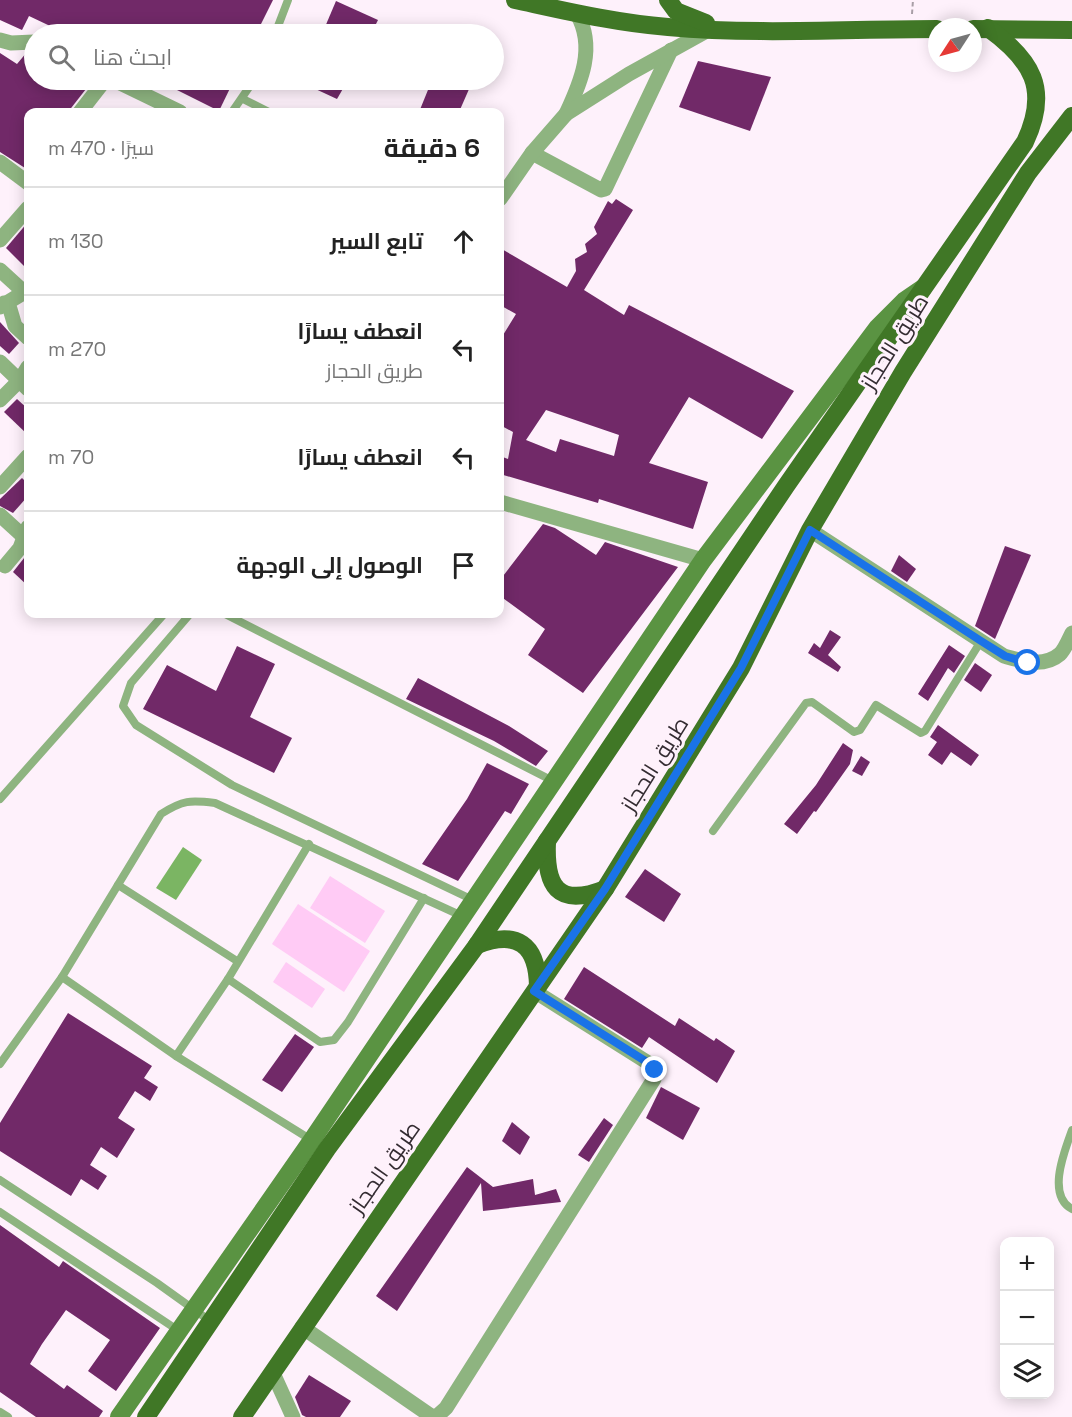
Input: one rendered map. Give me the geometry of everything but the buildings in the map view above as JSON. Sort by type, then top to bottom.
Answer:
[{"type":"main road","points":[[520,0],[577,14],[670,28],[928,29]]},
{"type":"main road","points":[[668,0],[676,11],[696,21],[719,28]]},
{"type":"main road","points":[[982,28],[1072,30]]},
{"type":"main road","points":[[119,1417],[194,1310],[320,1144],[477,945],[786,486],[1012,164],[1036,119],[1038,95],[1034,78],[1013,46],[982,29]]},
{"type":"main road","name":"طريق الحجاز","points":[[242,1417],[605,889],[741,668],[810,530],[903,372],[1028,173],[1072,116]]},
{"type":"main road","points":[[146,1417],[212,1323],[462,916],[703,560],[878,327],[904,301],[927,285]]},
{"type":"main road","points":[[547,841],[546,863],[551,882],[564,895],[577,898],[605,889]]},
{"type":"main road","points":[[477,945],[493,939],[507,939],[528,949],[537,963],[536,988]]},
{"type":"street","points":[[504,193],[532,153],[566,114],[576,92],[587,52],[584,26],[577,14]]},
{"type":"street","points":[[566,114],[671,50],[719,28]]},
{"type":"street","points":[[0,40],[11,43],[24,42]]},
{"type":"street","points":[[532,153],[601,190],[605,189],[671,50]]},
{"type":"street","points":[[83,108],[97,90]]},
{"type":"street","points":[[135,90],[172,108]]},
{"type":"street","points":[[0,162],[24,177]]},
{"type":"street","points":[[0,240],[24,220]]},
{"type":"street","points":[[0,270],[24,289]]},
{"type":"street","points":[[2,305],[24,292]]},
{"type":"street","points":[[2,305],[10,309],[15,326],[24,334]]},
{"type":"street","points":[[0,362],[24,384],[0,400]]},
{"type":"street","points":[[0,487],[24,466]]},
{"type":"street","points":[[504,503],[703,560]]},
{"type":"street","points":[[0,515],[24,531]]},
{"type":"street","points":[[810,530],[1005,656],[1028,663],[1043,661],[1060,654],[1072,633]]},
{"type":"street","points":[[5,566],[20,548],[24,537]]},
{"type":"street","points":[[302,1328],[431,1416],[437,1416],[446,1408],[654,1079],[655,1070],[650,1064],[536,988]]},
{"type":"street","points":[[273,1373],[292,1417]]},
{"type":"lane","points":[[279,24],[288,0]]},
{"type":"lane","points":[[235,108],[248,90]]},
{"type":"lane","points":[[243,99],[261,108]]},
{"type":"lane","points":[[0,799],[160,618]]},
{"type":"lane","points":[[187,618],[131,683],[123,706],[136,725],[232,785],[473,900]]},
{"type":"lane","points":[[233,618],[553,781]]},
{"type":"lane","points":[[713,831],[806,703],[812,702],[854,732],[860,730],[876,705],[921,733],[926,731],[981,641]]},
{"type":"lane","points":[[0,1064],[62,977],[161,814],[179,803],[192,800],[215,803],[309,844],[462,916]]},
{"type":"lane","points":[[176,1056],[228,979],[309,844]]},
{"type":"lane","points":[[118,885],[237,961]]},
{"type":"lane","points":[[228,979],[321,1042],[334,1040],[348,1022],[424,898]]},
{"type":"lane","points":[[62,977],[176,1056],[320,1144]]},
{"type":"lane","points":[[1072,1130],[1061,1162],[1058,1182],[1068,1207],[1072,1209]]},
{"type":"lane","points":[[0,1180],[212,1323]]},
{"type":"lane","points":[[0,1212],[179,1331]]},
{"type":"lane","points":[[0,1412],[8,1417]]},
{"type":"shaded area","points":[[183,847],[202,860],[176,900],[156,888]]},
{"type":"shaded area","points":[[330,876],[385,911],[365,943],[310,908]]},
{"type":"shaded area","points":[[298,904],[370,951],[344,992],[272,944]]},
{"type":"shaded area","points":[[286,962],[325,989],[312,1008],[273,982]]},
{"type":"route","points":[[655,1070],[650,1064],[534,991],[605,889],[698,741],[741,668],[810,530],[1005,656],[1028,663]]}]
